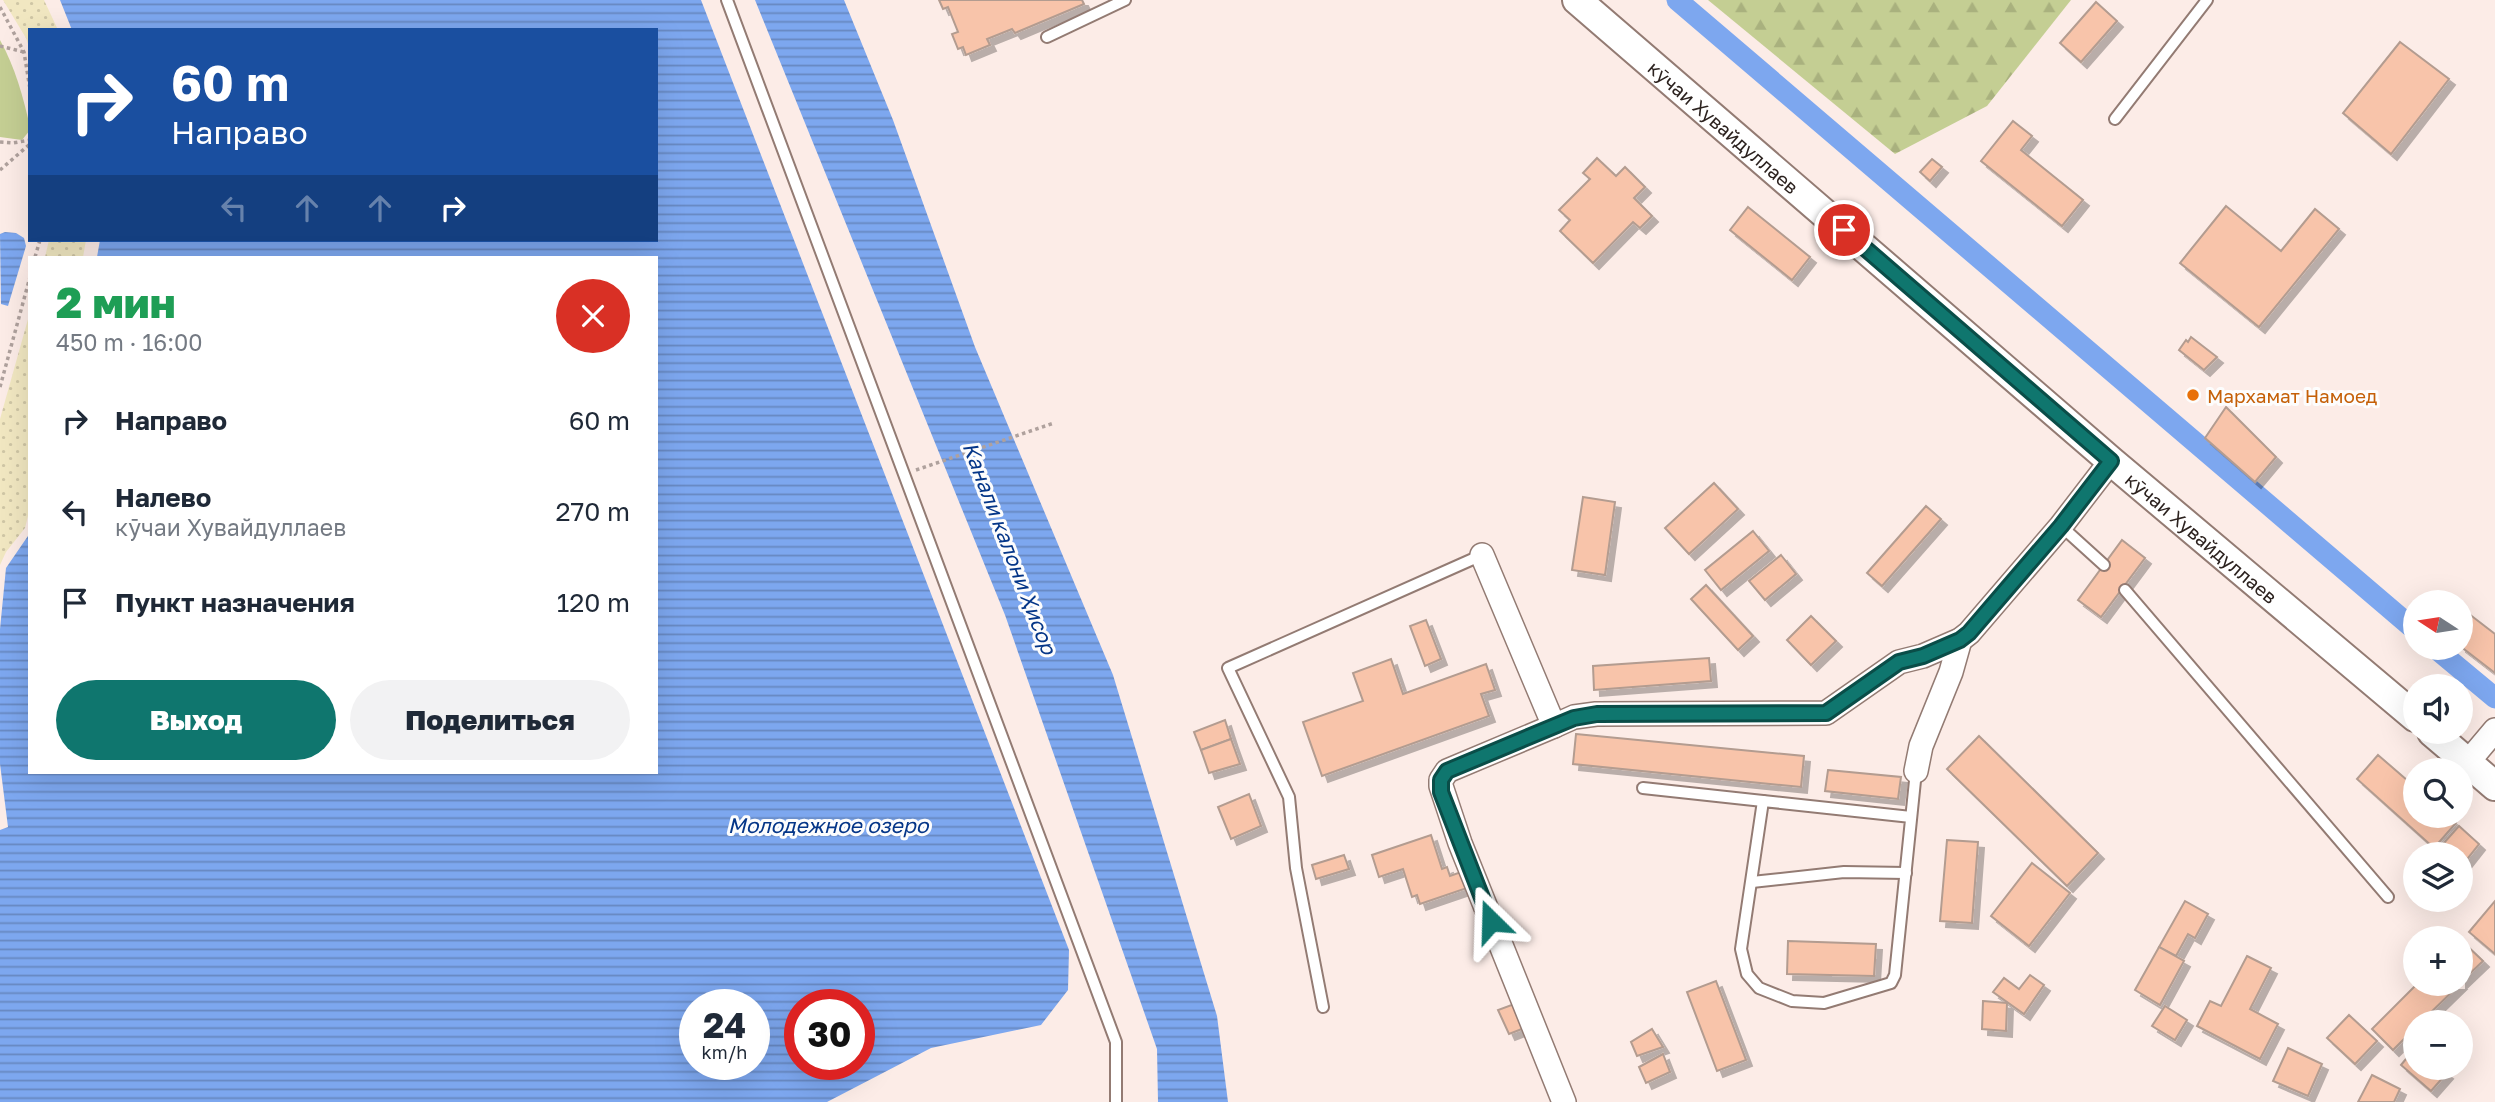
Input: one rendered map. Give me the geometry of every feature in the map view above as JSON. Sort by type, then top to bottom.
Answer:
[{"type":"street","name":"кӯчаи Хувайдуллаев","points":[[1577,0],[2111,461],[2403,707]]},
{"type":"street","points":[[1563,1102],[1460,843],[1441,786],[1441,780],[1447,771],[1574,718],[1597,714],[1826,713],[1899,662],[1923,656],[1960,640],[1979,623],[2061,526],[2111,461]]},
{"type":"street","points":[[1482,555],[1554,726]]},
{"type":"street","points":[[1916,771],[1921,746],[1951,672],[1960,640]]},
{"type":"street","points":[[2472,758],[2495,730]]},
{"type":"street","points":[[2447,744],[2464,758]]},
{"type":"street","points":[[2473,766],[2495,786]]},
{"type":"lane","points":[[727,0],[1116,1042],[1116,1102]]},
{"type":"lane","points":[[1047,37],[1125,0]]},
{"type":"lane","points":[[2115,119],[2207,0]]},
{"type":"lane","points":[[2061,526],[2104,565]]},
{"type":"lane","points":[[1323,1007],[1297,879],[1289,797],[1228,668],[1482,555]]},
{"type":"lane","points":[[2125,590],[2388,897]]},
{"type":"lane","points":[[1763,802],[1741,949],[1747,974],[1759,988],[1792,1001],[1824,1003],[1891,983],[1895,975],[1916,771]]},
{"type":"lane","points":[[1643,788],[1911,817]]},
{"type":"lane","points":[[1752,882],[1844,872],[1906,873]]},
{"type":"path","points":[[0,7],[24,52],[28,77]]},
{"type":"path","points":[[0,46],[24,52]]},
{"type":"path","points":[[0,142],[28,142]]},
{"type":"path","points":[[0,170],[28,144]]},
{"type":"path","points":[[0,387],[28,284]]},
{"type":"path","points":[[904,475],[1054,423]]},
{"type":"green space","points":[[1708,0],[2071,0],[1987,106],[1895,154]]},
{"type":"green space","points":[[0,40],[18,82],[28,119],[28,132],[22,140],[0,137]]},
{"type":"sand","points":[[3,0],[44,0],[57,28],[28,28],[28,44]]},
{"type":"sand","points":[[49,242],[86,242],[83,256],[45,256]]},
{"type":"sand","points":[[28,319],[28,516],[25,528],[6,552],[0,565],[0,419]]},
{"type":"water","name":"Молодежное озеро","points":[[60,0],[701,0],[1069,950],[1068,990],[1041,1025],[931,1048],[875,1077],[875,989],[784,989],[784,1080],[869,1080],[827,1102],[0,1102],[0,830],[8,827],[0,764],[0,629],[6,568],[28,536],[28,774],[658,774],[658,256],[97,256],[100,242],[658,242],[658,28],[71,28]]},
{"type":"water","name":"Канали калони Ҳисор","points":[[755,0],[844,0],[893,120],[975,347],[1113,675],[1217,1016],[1228,1102],[1158,1102],[1157,1049],[1005,615]]},
{"type":"water","points":[[16,233],[24,238],[26,246],[8,306],[1,304],[0,234]]},
{"type":"building","points":[[939,0],[1082,0],[1084,4],[1015,33],[1012,29],[987,39],[990,45],[966,55],[963,47],[958,49],[952,34],[958,32],[948,7],[943,9]]},
{"type":"building","points":[[2096,2],[2117,21],[2081,62],[2060,43]]},
{"type":"building","points":[[2400,42],[2449,79],[2391,154],[2343,113]]},
{"type":"building","points":[[2013,121],[2032,136],[2021,150],[2083,200],[2062,226],[1981,161]]},
{"type":"building","points":[[1597,158],[1616,176],[1625,167],[1645,187],[1634,198],[1652,216],[1640,228],[1633,222],[1593,263],[1560,231],[1570,220],[1559,210],[1590,179],[1583,173]]},
{"type":"building","points":[[1932,159],[1942,167],[1930,181],[1920,172]]},
{"type":"building","points":[[2226,206],[2281,251],[2315,209],[2339,229],[2259,327],[2180,263]]},
{"type":"building","points":[[1748,207],[1810,257],[1792,280],[1730,230]]},
{"type":"building","points":[[2191,337],[2217,357],[2204,370],[2179,350]]},
{"type":"building","points":[[2226,407],[2276,457],[2255,482],[2205,438]]},
{"type":"building","points":[[1714,483],[1738,509],[1689,554],[1665,528]]},
{"type":"building","points":[[1583,497],[1615,502],[1605,575],[1572,570]]},
{"type":"building","points":[[1926,506],[1941,519],[1882,586],[1867,573]]},
{"type":"building","points":[[1753,531],[1769,551],[1721,590],[1705,570]]},
{"type":"building","points":[[2122,540],[2145,558],[2101,617],[2078,600]]},
{"type":"building","points":[[1781,555],[1796,574],[1765,600],[1749,581]]},
{"type":"building","points":[[1706,585],[1753,636],[1738,650],[1691,599]]},
{"type":"building","points":[[1811,616],[1836,641],[1811,665],[1787,640]]},
{"type":"building","points":[[2473,617],[2495,634],[2495,673],[2473,656]]},
{"type":"building","points":[[1426,620],[1441,659],[1425,666],[1410,626]]},
{"type":"building","points":[[1709,658],[1711,681],[1594,690],[1593,666]]},
{"type":"building","points":[[1391,659],[1403,694],[1486,664],[1495,690],[1481,694],[1489,716],[1322,776],[1303,722],[1363,701],[1353,673]]},
{"type":"building","points":[[1225,720],[1231,739],[1201,750],[1194,732]]},
{"type":"building","points":[[1576,734],[1804,756],[1801,787],[1573,764]]},
{"type":"building","points":[[1979,736],[2098,853],[2067,886],[1947,769]]},
{"type":"building","points":[[1231,739],[1240,764],[1209,773],[1201,750]]},
{"type":"building","points":[[2378,755],[2403,777],[2403,820],[2357,779]]},
{"type":"building","points":[[1828,770],[1901,777],[1898,799],[1825,791]]},
{"type":"building","points":[[1249,794],[1261,826],[1231,839],[1218,807]]},
{"type":"building","points":[[2412,828],[2452,828],[2439,842],[2427,842]]},
{"type":"building","points":[[2457,828],[2461,828],[2479,844],[2473,852],[2473,842],[2445,842]]},
{"type":"building","points":[[1431,835],[1442,869],[1447,867],[1450,876],[1464,871],[1470,887],[1420,904],[1417,895],[1412,897],[1403,869],[1379,877],[1372,855]]},
{"type":"building","points":[[1947,840],[1978,842],[1972,923],[1940,921]]},
{"type":"building","points":[[1344,855],[1349,869],[1316,879],[1312,865]]},
{"type":"building","points":[[2032,863],[2070,893],[2029,946],[1991,916]]},
{"type":"building","points":[[2185,901],[2208,914],[2195,938],[2188,934],[2176,956],[2159,947]]},
{"type":"building","points":[[2495,901],[2495,954],[2473,935],[2473,927]]},
{"type":"building","points":[[1788,941],[1876,944],[1874,976],[1787,974]]},
{"type":"building","points":[[2159,947],[2184,961],[2160,1005],[2135,990]]},
{"type":"building","points":[[2473,951],[2483,961],[2473,971]]},
{"type":"building","points":[[2247,956],[2271,968],[2250,1009],[2278,1024],[2260,1059],[2197,1026],[2210,1001],[2221,1006]]},
{"type":"building","points":[[2030,975],[2044,985],[2024,1014],[1993,992],[2004,978],[2019,989]]},
{"type":"building","points":[[1716,981],[1746,1060],[1717,1071],[1687,992]]},
{"type":"building","points":[[2405,996],[2448,996],[2433,1010],[2403,1010],[2403,1040],[2393,1050],[2372,1029]]},
{"type":"building","points":[[1983,1001],[2007,1003],[2006,1031],[1982,1029]]},
{"type":"building","points":[[1517,1003],[1527,1027],[1509,1034],[1498,1010]]},
{"type":"building","points":[[2165,1006],[2187,1020],[2175,1040],[2152,1026]]},
{"type":"building","points":[[2349,1015],[2377,1041],[2355,1064],[2327,1038]]},
{"type":"building","points":[[1652,1029],[1663,1047],[1637,1056],[1631,1042]]},
{"type":"building","points":[[2288,1048],[2322,1064],[2308,1096],[2273,1081]]},
{"type":"building","points":[[1663,1054],[1670,1072],[1646,1083],[1639,1067]]},
{"type":"building","points":[[2372,1075],[2400,1089],[2394,1102],[2358,1102]]},
{"type":"building","points":[[2418,1080],[2441,1080],[2431,1091]]},
{"type":"waterway","points":[[1677,0],[2403,620]]},
{"type":"waterway","points":[[2449,660],[2495,698]]},
{"type":"place","name":"Мархамат Намоед","points":[[2193,395]]},
{"type":"route","points":[[1491,921],[1441,792],[1441,780],[1447,771],[1574,718],[1597,714],[1826,713],[1899,662],[1923,656],[1960,640],[1969,633],[2061,526],[2111,461],[1844,230]]}]
